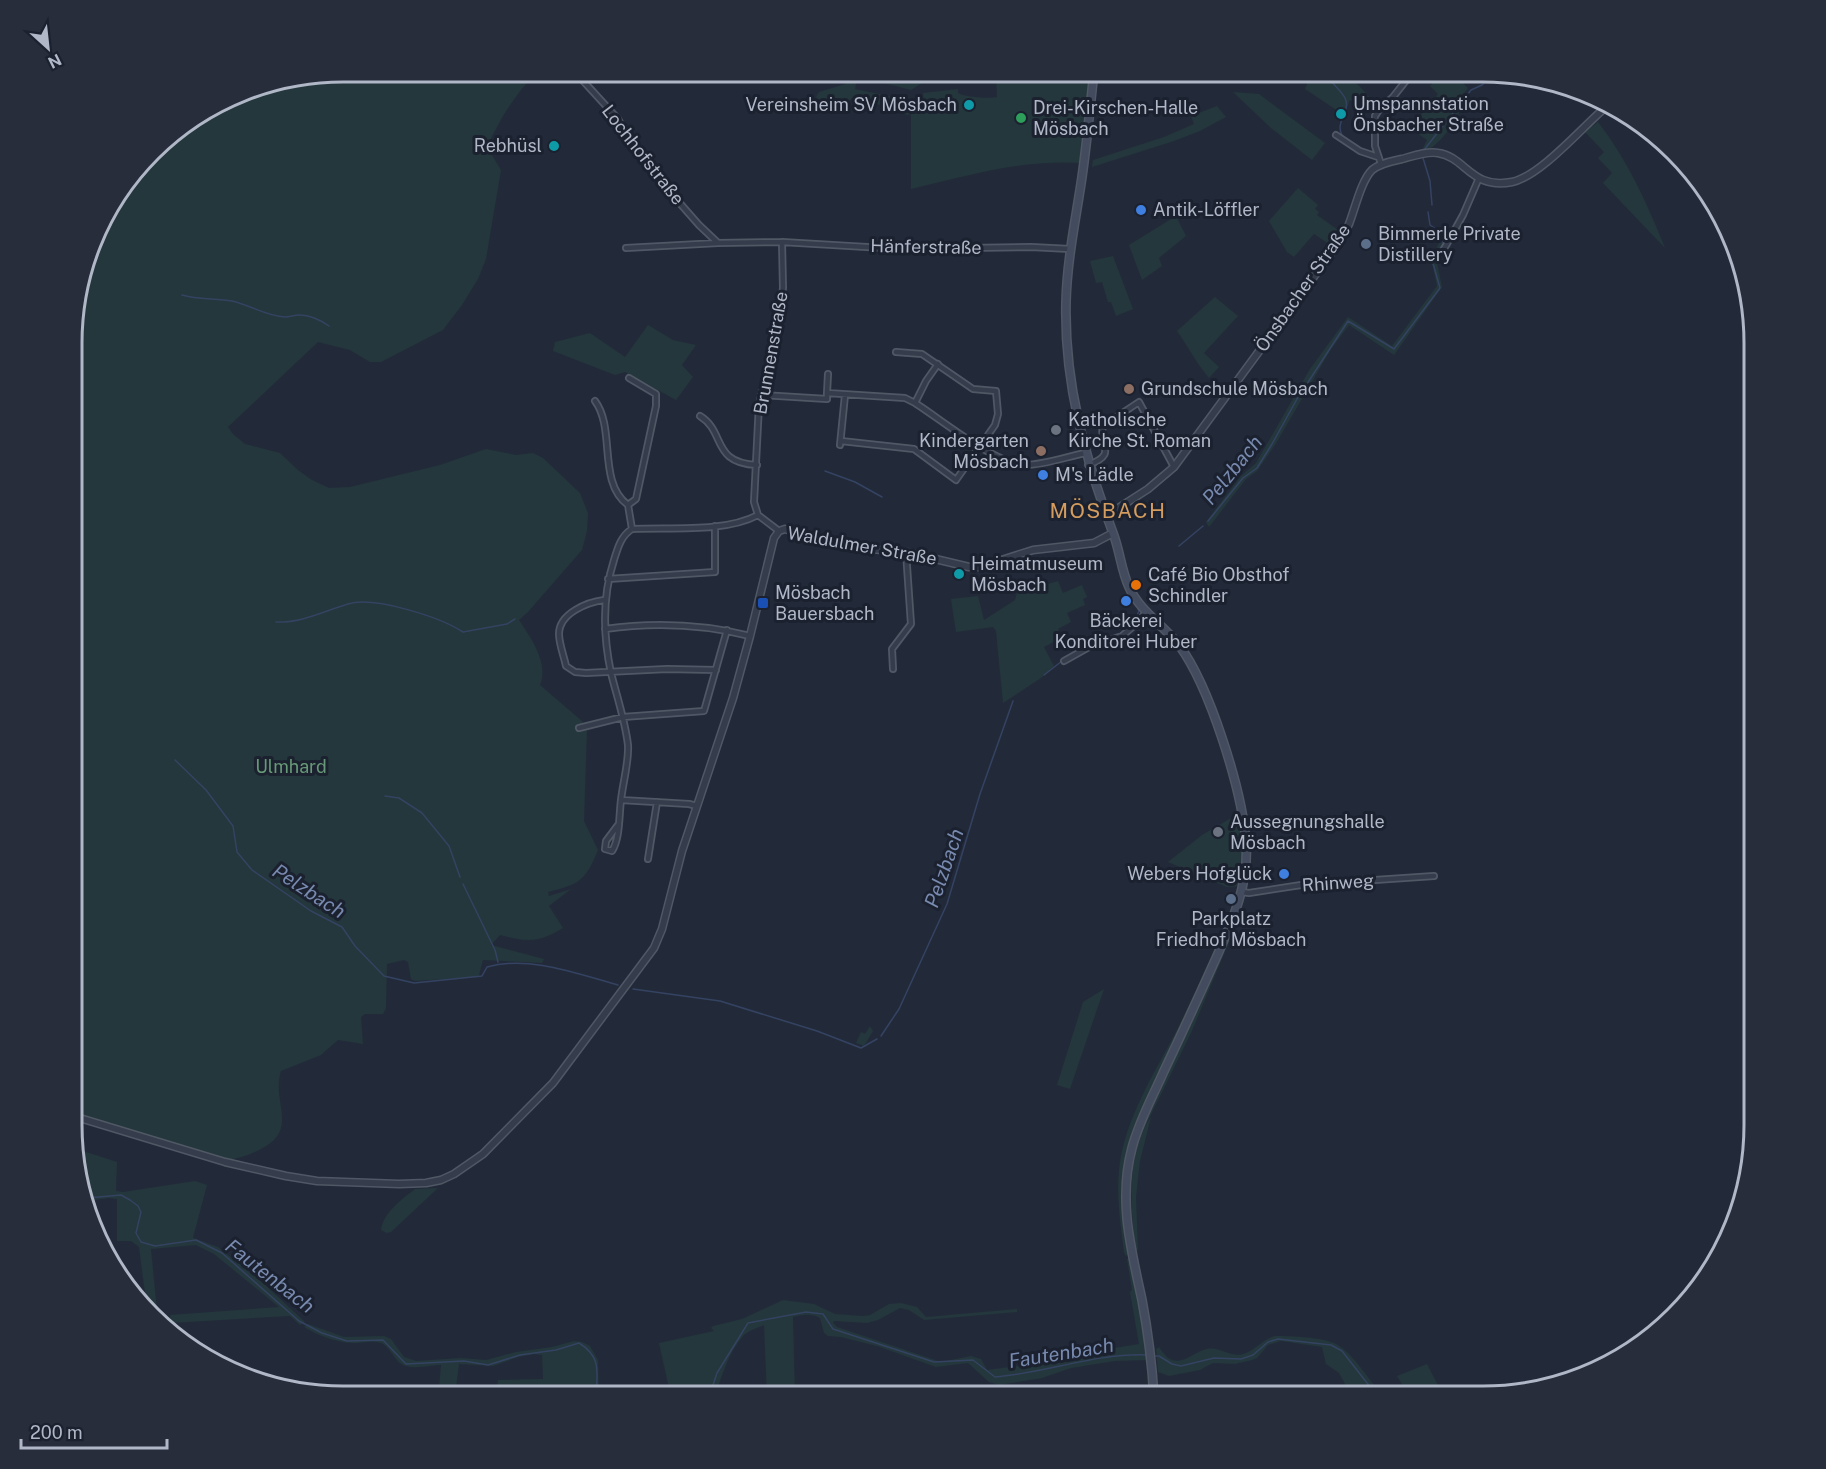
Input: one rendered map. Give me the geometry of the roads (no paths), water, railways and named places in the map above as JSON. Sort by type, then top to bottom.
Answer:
[{"type":"main road","points":[[1093,82],[1070,249],[1066,303],[1072,393],[1088,465],[1113,533],[1128,586],[1132,594],[1180,647],[1199,680],[1219,733],[1239,798],[1246,855],[1242,892],[1206,980],[1137,1130],[1127,1170],[1125,1209],[1127,1232],[1150,1351],[1153,1386]]},
{"type":"street","name":"Lochhofstraße","points":[[584,82],[618,119],[629,139],[655,175],[718,243]]},
{"type":"street","points":[[1405,82],[1394,98],[1381,107],[1375,116],[1374,128],[1381,164],[1432,152],[1441,153],[1479,178],[1497,184],[1513,182],[1538,171],[1602,111]]},
{"type":"street","points":[[1336,135],[1360,151],[1378,157]]},
{"type":"street","name":"Önsbacher Straße","points":[[1106,516],[1148,489],[1174,467],[1332,252],[1344,234],[1366,180],[1372,170],[1381,164]]},
{"type":"street","points":[[1448,253],[1444,249],[1463,215],[1479,178]]},
{"type":"street","points":[[626,248],[782,242]]},
{"type":"street","name":"Hänferstraße","points":[[782,242],[900,249],[1031,247],[1070,249]]},
{"type":"street","name":"Brunnenstraße","points":[[758,515],[754,502],[761,394],[777,331],[783,281],[782,242]]},
{"type":"street","points":[[845,395],[840,443],[914,449],[956,480],[997,420],[996,391],[974,389],[922,354],[896,352]]},
{"type":"street","points":[[915,403],[938,364]]},
{"type":"street","points":[[761,394],[826,399],[828,374]]},
{"type":"street","points":[[628,504],[636,499],[656,406],[656,394],[629,378]]},
{"type":"street","points":[[826,393],[905,399],[915,403],[1005,461],[1028,465],[1085,453]]},
{"type":"street","points":[[595,401],[603,411],[611,474],[620,499],[628,504],[632,529]]},
{"type":"street","points":[[1088,465],[1101,459],[1104,454],[1106,447],[1101,432],[1103,426],[1139,402],[1174,467]]},
{"type":"street","points":[[700,416],[710,426],[729,457],[739,462],[757,465]]},
{"type":"street","points":[[618,825],[606,841],[606,849],[609,851],[612,851],[615,845],[618,825],[628,747],[611,671],[605,629],[604,600],[608,579],[623,534],[632,529],[715,526],[746,521],[758,515],[779,531]]},
{"type":"street","points":[[608,579],[715,572],[715,526]]},
{"type":"street","name":"Waldulmer Straße","points":[[82,1119],[245,1168],[296,1178],[317,1181],[426,1183],[454,1174],[496,1143],[552,1083],[649,955],[662,928],[678,864],[733,698],[774,538],[779,531],[785,529],[847,547],[906,552],[969,567],[980,567],[1033,550],[1094,543],[1113,533]]},
{"type":"street","points":[[893,669],[892,649],[912,624],[906,552]]},
{"type":"street","points":[[604,600],[588,603],[576,609],[560,627],[558,634],[566,666],[575,672],[716,670]]},
{"type":"street","points":[[1064,661],[1089,647],[1122,636],[1147,611]]},
{"type":"street","points":[[605,629],[652,624],[727,630],[750,636]]},
{"type":"street","points":[[579,728],[623,717],[704,711],[727,630]]},
{"type":"street","points":[[621,800],[697,806]]},
{"type":"street","points":[[648,860],[657,802]]},
{"type":"street","name":"Rhinweg","points":[[1242,892],[1249,894],[1300,885],[1434,876]]},
{"type":"waterway","points":[[1331,82],[1345,98],[1346,108],[1340,127],[1344,138]]},
{"type":"waterway","name":"Pelzbach","points":[[1424,150],[1471,90],[1485,82]]},
{"type":"waterway","name":"Pelzbach","points":[[1423,158],[1430,181],[1432,205]]},
{"type":"waterway","name":"Pelzbach","points":[[1428,212],[1430,225],[1436,229]]},
{"type":"waterway","name":"Pelzbach","points":[[1208,521],[1243,478],[1257,468],[1297,399],[1348,321],[1394,349],[1440,288],[1432,260],[1443,244],[1443,234]]},
{"type":"waterway","points":[[182,295],[232,301],[278,316],[307,316],[329,326]]},
{"type":"waterway","points":[[825,471],[855,482],[882,497]]},
{"type":"waterway","name":"Pelzbach","points":[[1179,546],[1203,526]]},
{"type":"waterway","points":[[276,622],[304,619],[359,602],[407,609],[439,620],[463,632],[507,624],[515,619]]},
{"type":"waterway","points":[[1133,624],[1138,609]]},
{"type":"waterway","points":[[1071,654],[1089,645]]},
{"type":"waterway","points":[[1044,675],[1062,661]]},
{"type":"waterway","name":"Pelzbach","points":[[881,1036],[899,1009],[947,904],[980,794],[1013,701]]},
{"type":"waterway","name":"Pelzbach","points":[[175,760],[206,790],[233,826],[237,852],[252,870],[311,911],[342,927],[355,946],[384,976],[414,983],[482,976],[487,967],[519,963],[553,967],[618,985]]},
{"type":"waterway","name":"Pelzbach","points":[[385,796],[399,798],[422,813],[449,846],[460,877]]},
{"type":"waterway","name":"Pelzbach","points":[[463,884],[495,950],[498,962]]},
{"type":"waterway","name":"Pelzbach","points":[[633,989],[720,1001],[817,1031],[861,1048],[877,1039]]},
{"type":"waterway","name":"Fautenbach","points":[[92,1198],[121,1195],[138,1206],[141,1212],[136,1233],[141,1242],[155,1246],[196,1240],[222,1253],[299,1321],[322,1333],[347,1341],[383,1340],[406,1364],[464,1361],[488,1365],[520,1355],[556,1350],[579,1343],[592,1354],[595,1360],[596,1386]]},
{"type":"waterway","name":"Fautenbach","points":[[713,1386],[717,1373],[748,1323],[806,1312],[823,1314],[833,1329],[934,1362],[973,1360],[995,1377],[1108,1357],[1147,1355]]},
{"type":"waterway","name":"Fautenbach","points":[[1155,1356],[1181,1366],[1214,1358],[1241,1359],[1253,1355],[1268,1342],[1278,1339],[1331,1345],[1342,1351],[1369,1386]]},
{"type":"place","name":"Vereinsheim SV Mösbach","points":[[969,105]]},
{"type":"place","name":"Umspannstation Önsbacher Straße","points":[[1341,114]]},
{"type":"place","name":"Drei-Kirschen-Halle Mösbach","points":[[1021,118]]},
{"type":"place","name":"Rebhüsl","points":[[554,146]]},
{"type":"place","name":"Antik-Löffler","points":[[1141,210]]},
{"type":"place","name":"Bimmerle Private Distillery","points":[[1366,244]]},
{"type":"place","name":"Grundschule Mösbach","points":[[1129,389]]},
{"type":"place","name":"Katholische Kirche St. Roman","points":[[1056,430]]},
{"type":"place","name":"Kindergarten Mösbach","points":[[1041,451]]},
{"type":"place","name":"M's Lädle","points":[[1043,475]]},
{"type":"place","name":"Heimatmuseum Mösbach","points":[[959,574]]},
{"type":"place","name":"Café Bio Obsthof Schindler","points":[[1136,585]]},
{"type":"place","name":"Bäckerei Konditorei Huber","points":[[1126,601]]},
{"type":"place","name":"Mösbach Bauersbach","points":[[763,603]]},
{"type":"place","name":"Aussegnungshalle Mösbach","points":[[1218,832]]},
{"type":"place","name":"Webers Hofglück","points":[[1284,874]]},
{"type":"place","name":"Parkplatz Friedhof Mösbach","points":[[1231,899]]},
{"type":"district","name":"MÖSBACH","points":[[1108,511]]},
{"type":"park label","name":"Ulmhard","points":[[291,767]]}]
